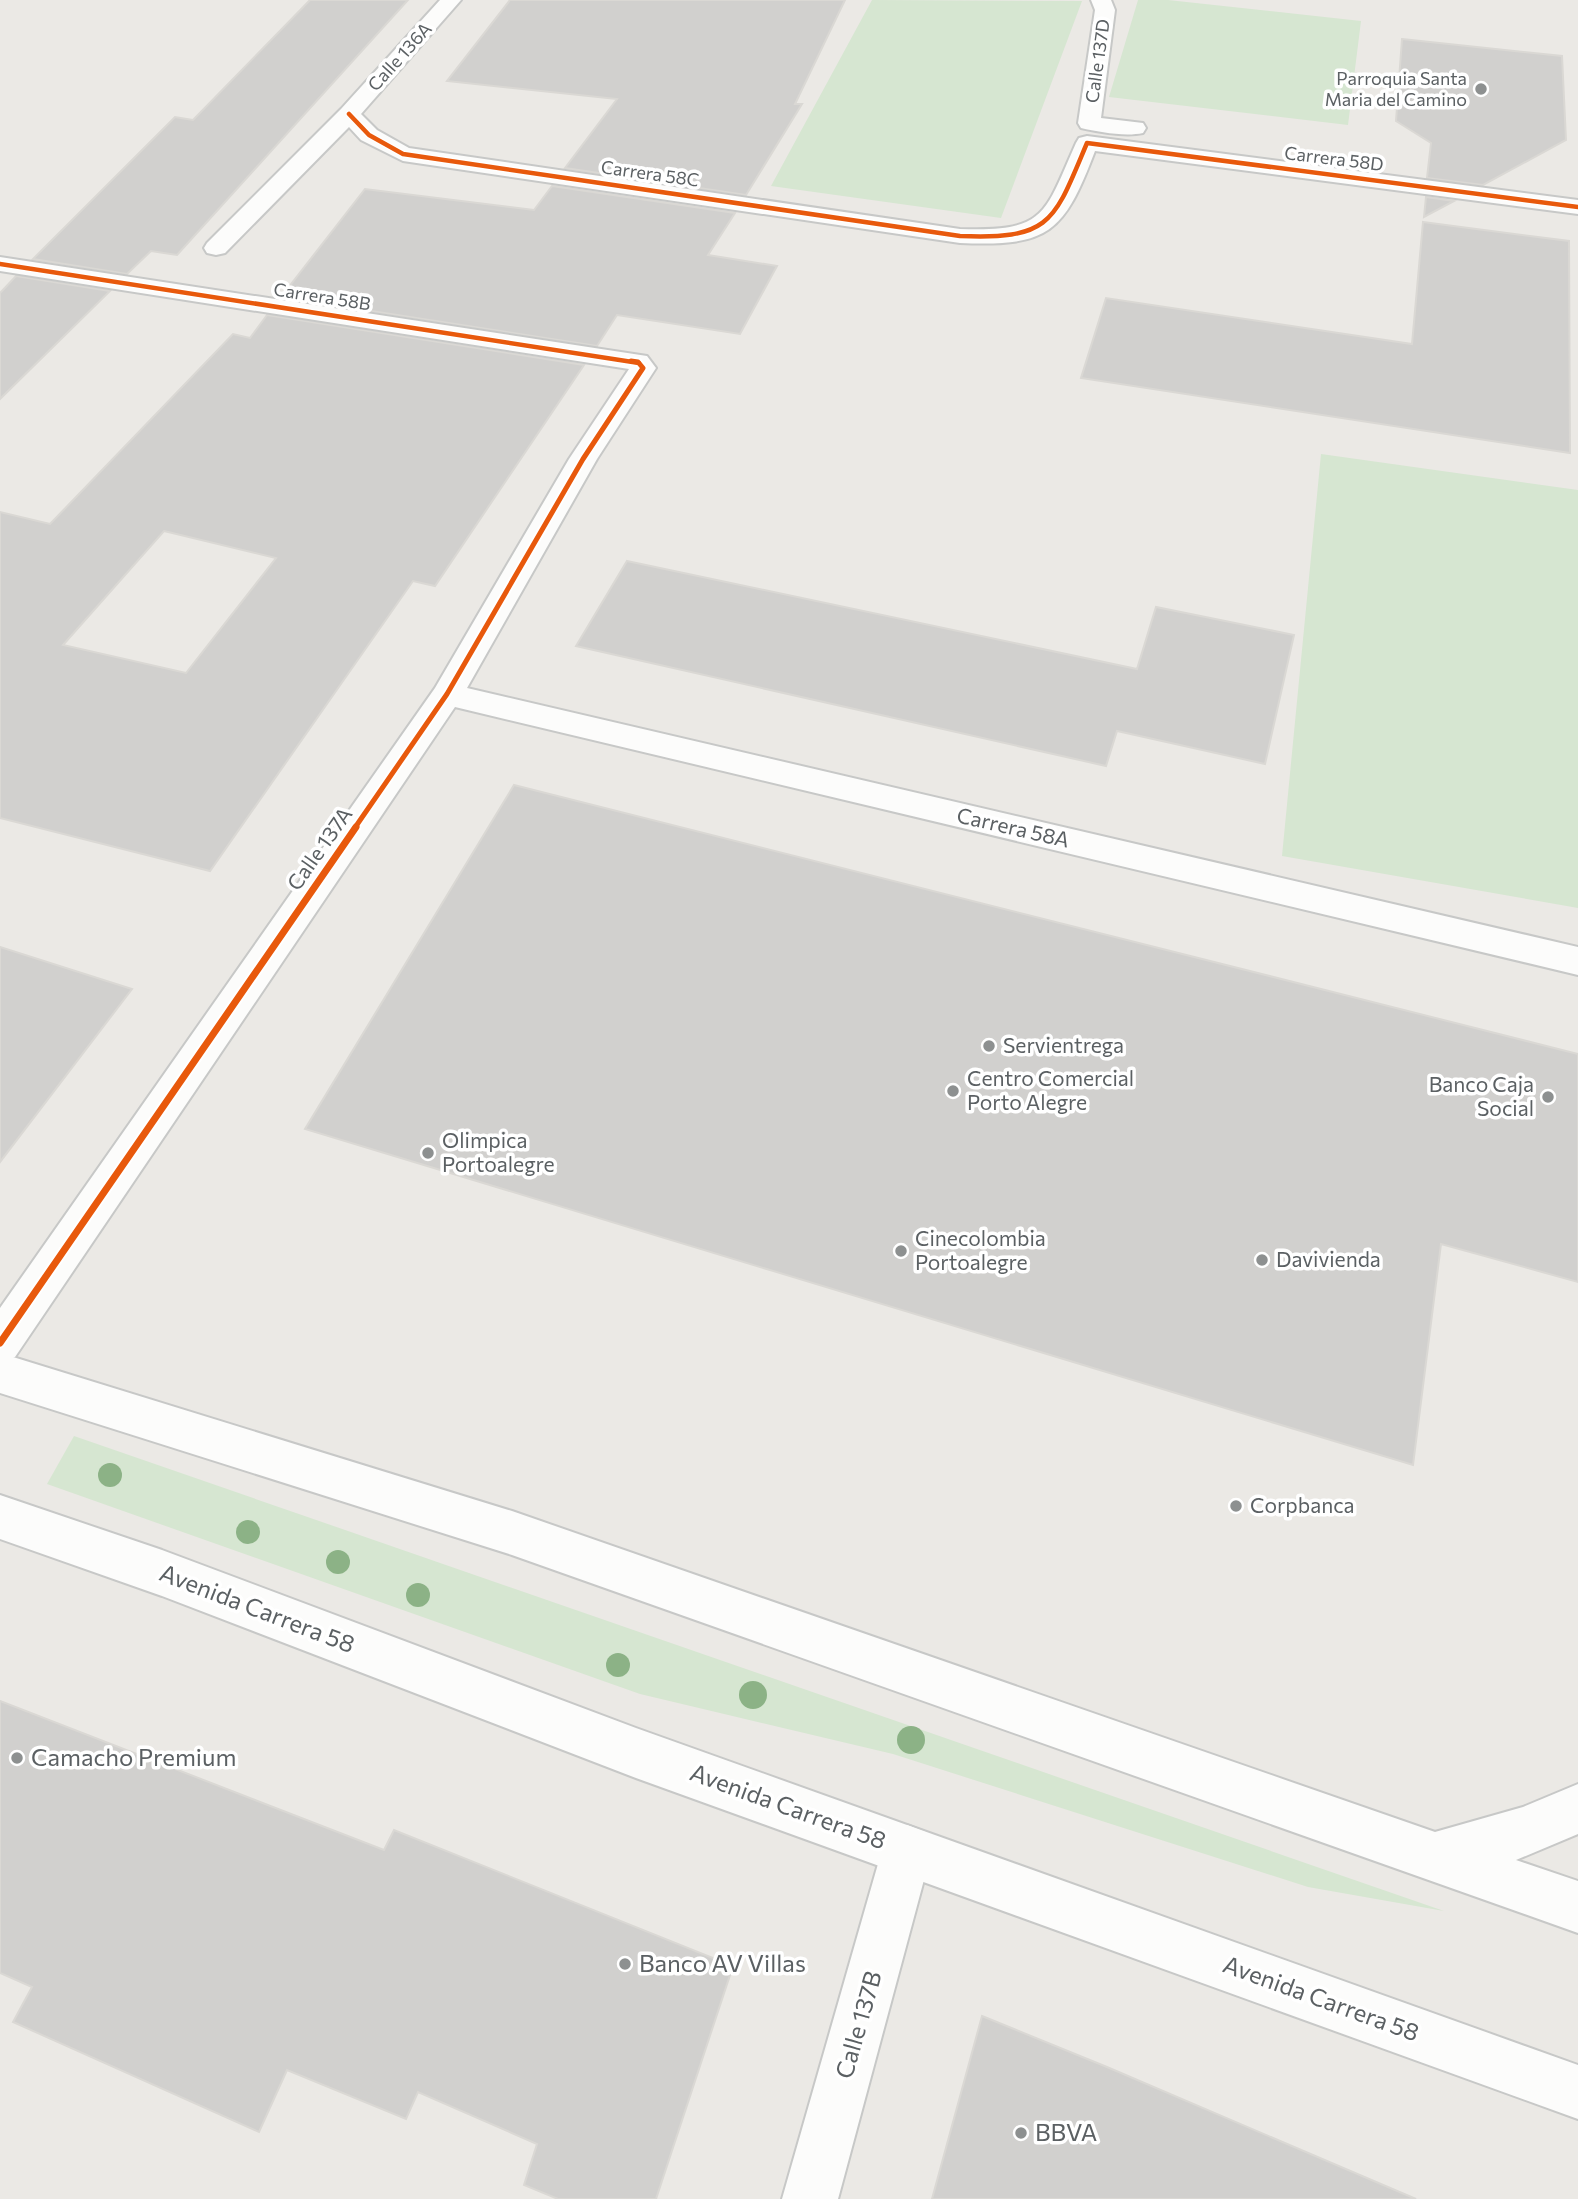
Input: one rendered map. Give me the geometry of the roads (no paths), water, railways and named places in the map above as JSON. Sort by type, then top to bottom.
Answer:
[{"type":"street","name":"Calle 136A","points":[[216,248],[349,114],[451,0]]},
{"type":"street","name":"Calle 137D","points":[[960,236],[996,237],[1026,231],[1046,223],[1060,205],[1088,133],[1105,10],[1101,0]]},
{"type":"street","name":"Carrera 58C","points":[[349,114],[369,135],[404,154],[960,236]]},
{"type":"street","name":"Carrera 58D","points":[[1088,133],[1325,152]]},
{"type":"street","name":"Carrera 58D","points":[[1088,133],[1435,176],[1578,207]]},
{"type":"street","name":"Carrera 58B","points":[[0,264],[638,362]]},
{"type":"street","name":"Calle 137A","points":[[0,1343],[447,694],[583,460],[643,368],[638,362]]},
{"type":"street","name":"Carrera 58A","points":[[447,694],[1578,961]]},
{"type":"street","points":[[0,1373],[513,1533],[1578,1907]]},
{"type":"street","name":"Avenida Carrera 58","points":[[0,1517],[162,1573],[636,1753],[1578,2092]]},
{"type":"street","points":[[1435,1857],[1524,1832],[1578,1809]]},
{"type":"street","name":"Calle 137B","points":[[810,2199],[907,1850]]},
{"type":"place","name":"Parroquia Santa Maria del Camino","points":[[1481,89]]},
{"type":"place","name":"Servientrega","points":[[989,1046]]},
{"type":"place","name":"Centro Comercial Porto Alegre","points":[[953,1091]]},
{"type":"place","name":"Banco Caja Social","points":[[1548,1097]]},
{"type":"place","name":"Olimpica Portoalegre","points":[[428,1153]]},
{"type":"place","name":"Cinecolombia Portoalegre","points":[[901,1251]]},
{"type":"place","name":"Davivienda","points":[[1262,1260]]},
{"type":"place","name":"Corpbanca","points":[[1236,1506]]},
{"type":"place","name":"Camacho Premium","points":[[17,1758]]},
{"type":"place","name":"Banco AV Villas","points":[[625,1964]]},
{"type":"place","name":"BBVA","points":[[1021,2133]]}]
